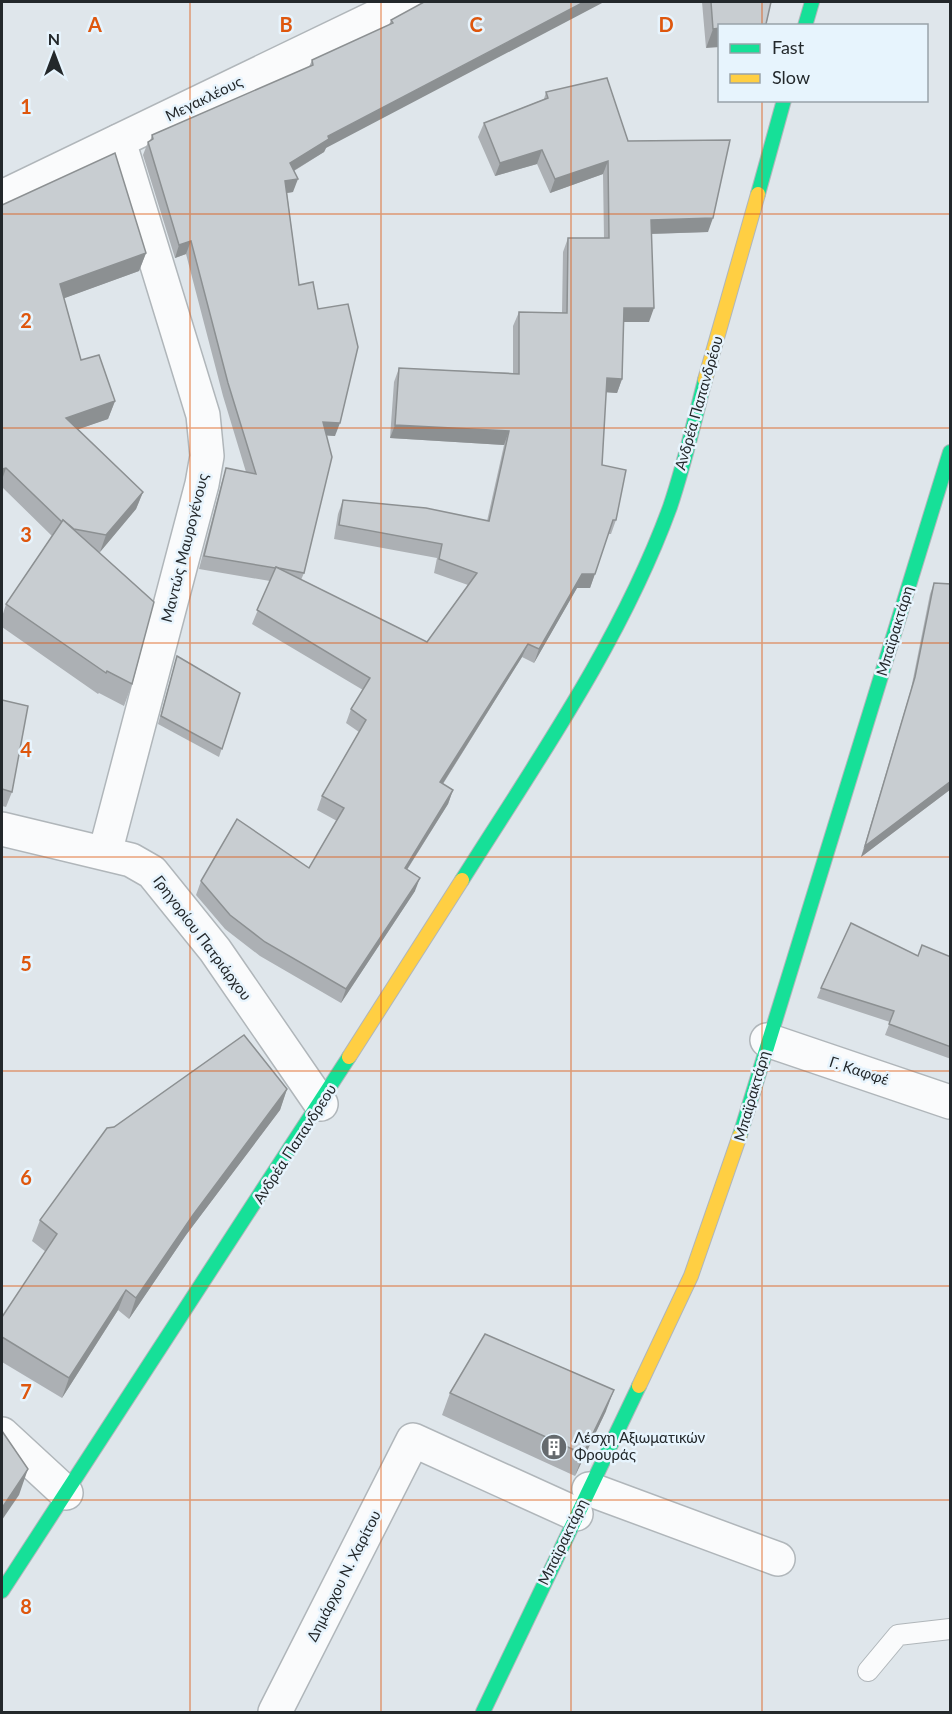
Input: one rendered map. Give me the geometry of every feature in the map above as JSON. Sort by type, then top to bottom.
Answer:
[{"type":"main road","points":[[806,24],[812,2]]},
{"type":"main road","name":"Ανδρέα Παπανδρέου","points":[[580,691],[648,565],[670,506],[783,102]]},
{"type":"main road","name":"Μπαϊρακτάρη","points":[[483,1713],[691,1276],[735,1156],[767,1040],[951,452]]},
{"type":"main road","name":"Ανδρέα Παπανδρεου","points":[[2,1592],[321,1104],[580,691]]},
{"type":"street","name":"Μεγακλέους","points":[[2,197],[407,2]]},
{"type":"street","name":"Μαντώς Μαυρογένους","points":[[105,853],[202,484],[207,456],[207,438],[196,388],[119,141]]},
{"type":"street","name":"Γρηγορίου Πατριάρχου","points":[[2,829],[131,860],[162,881],[215,950],[321,1104]]},
{"type":"street","name":"Γ. Καφφέ","points":[[767,1040],[951,1102]]},
{"type":"street","points":[[2,1434],[66,1493]]},
{"type":"street","name":"Δημάρχου Ν. Χαρίτου","points":[[275,1713],[413,1440],[582,1502]]},
{"type":"street","points":[[582,1502],[778,1558]]},
{"type":"lane","points":[[868,1671],[898,1635],[951,1629]]},
{"type":"building","points":[[424,2],[584,2],[328,136],[329,139],[290,163],[298,179],[285,181],[299,285],[313,282],[318,309],[348,304],[358,347],[340,423],[323,422],[332,457],[304,573],[204,556],[226,468],[256,474],[228,383],[191,241],[179,245],[148,142],[153,139],[152,135],[313,65],[312,60],[393,23],[391,20]]},
{"type":"building","points":[[711,2],[771,2],[766,24],[718,24],[718,28],[713,29]]},
{"type":"building","points":[[607,78],[628,141],[730,140],[713,218],[651,220],[654,308],[624,308],[622,379],[607,378],[602,465],[626,470],[616,520],[613,520],[595,574],[582,574],[539,649],[528,644],[440,782],[453,790],[405,868],[420,878],[346,989],[265,942],[230,915],[201,881],[237,819],[309,868],[344,808],[322,796],[366,720],[351,709],[370,678],[257,610],[276,567],[427,642],[477,573],[439,559],[442,544],[339,525],[343,500],[426,508],[489,521],[509,431],[395,425],[399,368],[519,374],[519,312],[567,313],[568,238],[609,238],[608,161],[555,179],[542,150],[500,163],[484,123],[548,98],[546,92]]},
{"type":"building","points":[[115,153],[146,253],[60,284],[81,360],[99,355],[115,401],[66,418],[143,492],[106,535],[74,529],[63,520],[62,522],[6,468],[2,469],[2,205]]},
{"type":"building","points":[[63,520],[154,602],[132,684],[107,671],[106,673],[6,604]]},
{"type":"building","points":[[934,583],[951,584],[951,781],[865,846],[915,677]]},
{"type":"building","points":[[177,656],[240,693],[222,749],[161,716]]},
{"type":"building","points":[[2,700],[28,706],[12,792],[2,789]]},
{"type":"building","points":[[851,923],[918,956],[922,945],[951,957],[951,1047],[889,1024],[894,1011],[821,988]]},
{"type":"building","points":[[244,1035],[287,1089],[193,1215],[136,1298],[126,1290],[69,1378],[2,1337],[2,1317],[57,1234],[40,1220],[107,1128],[114,1127]]},
{"type":"building","name":"Λέσχη Αξιωματικών Φρουράς","points":[[485,1334],[614,1390],[583,1454],[450,1393]]},
{"type":"building","points":[[2,1431],[28,1469],[2,1508]]},
{"type":"traffic: fast","points":[[806,24],[812,2]]},
{"type":"traffic: fast","points":[[758,194],[783,102]]},
{"type":"traffic: fast","points":[[462,880],[576,699],[627,605],[670,507],[705,380]]},
{"type":"traffic: fast","points":[[740,1135],[950,452]]},
{"type":"traffic: fast","points":[[2,1591],[349,1057]]},
{"type":"traffic: fast","points":[[483,1712],[639,1386]]},
{"type":"traffic: slow","points":[[705,380],[758,194]]},
{"type":"traffic: slow","points":[[349,1057],[462,880]]},
{"type":"traffic: slow","points":[[639,1386],[691,1276],[740,1135]]},
{"type":"place","name":"Λέσχη Αξιωματικών Φρουράς","points":[[554,1447]]}]
